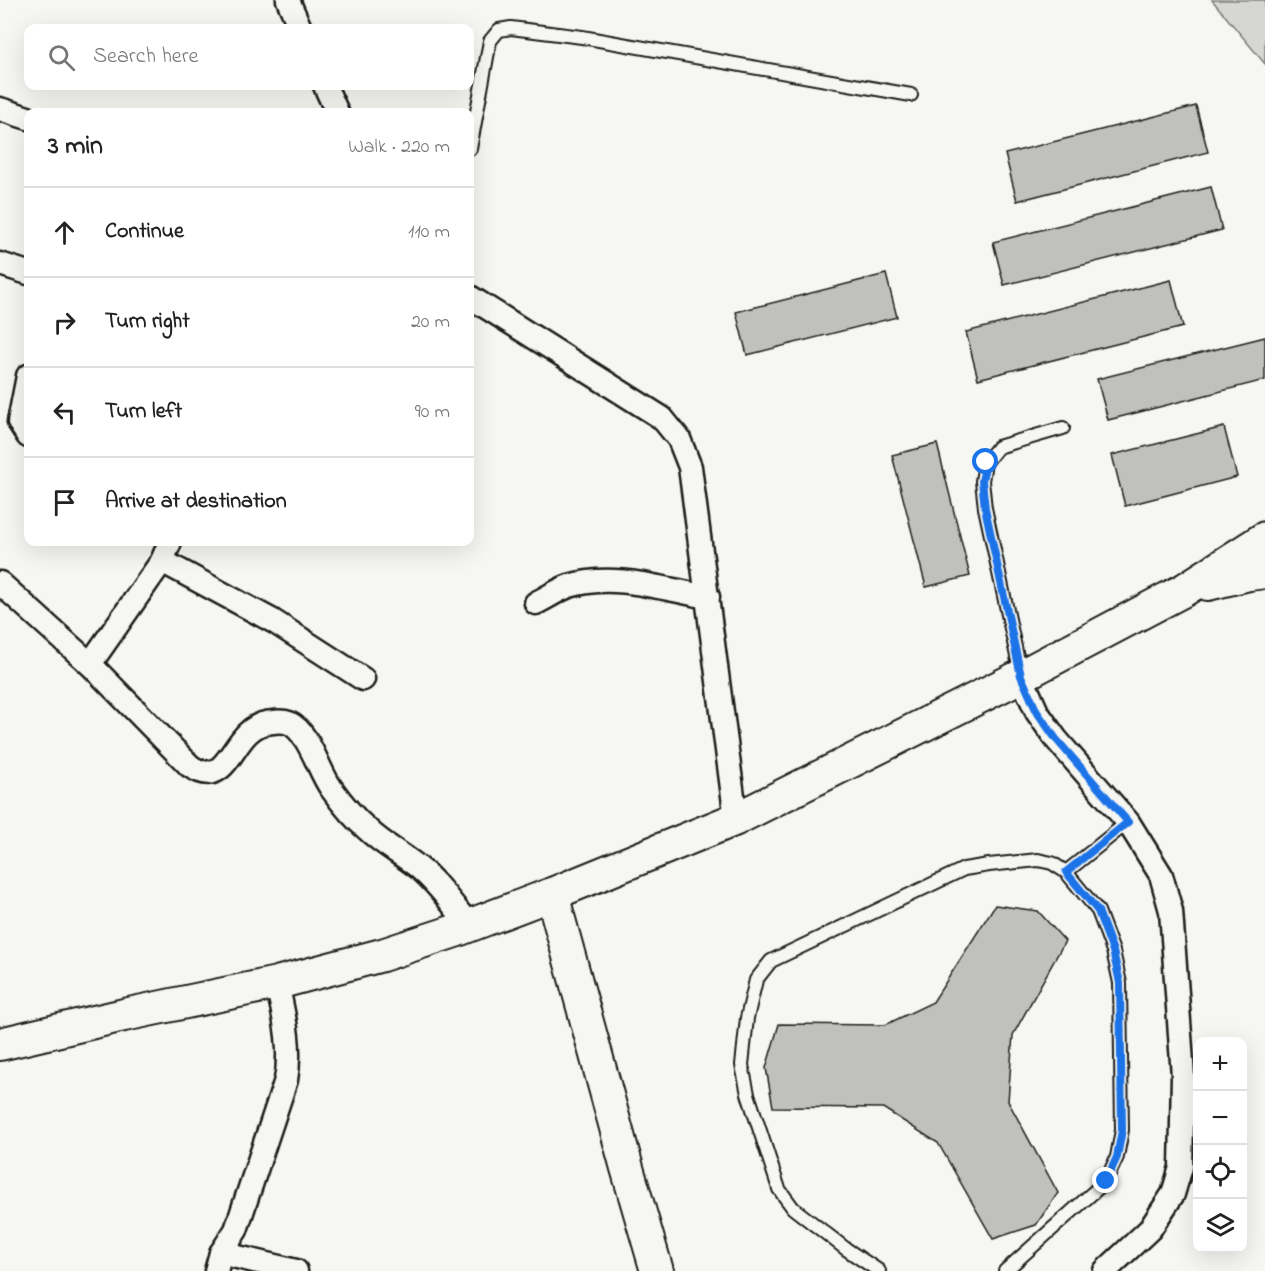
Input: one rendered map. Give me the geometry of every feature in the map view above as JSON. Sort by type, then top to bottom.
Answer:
[{"type":"main road","points":[[0,1044],[277,983],[382,955],[470,926],[552,894],[736,819],[1021,676],[1184,590],[1265,538]]},
{"type":"main road","points":[[1184,590],[1265,572]]},
{"type":"main road","points":[[552,894],[657,1271]]},
{"type":"street","points":[[288,0],[298,24]]},
{"type":"street","points":[[327,90],[335,108]]},
{"type":"street","points":[[0,109],[24,117]]},
{"type":"street","points":[[0,264],[24,272]]},
{"type":"street","points":[[474,300],[662,418],[679,439],[690,467],[736,819]]},
{"type":"street","points":[[24,396],[19,422],[24,430]]},
{"type":"street","points":[[90,664],[166,551],[363,680]]},
{"type":"street","points":[[536,603],[568,586],[599,580],[615,580],[708,597]]},
{"type":"street","points":[[0,583],[90,664],[190,766],[201,773],[219,770],[245,734],[259,724],[277,721],[290,724],[304,736],[330,787],[366,829],[418,868],[470,926]]},
{"type":"street","points":[[1021,676],[1037,712],[1056,739],[1128,822],[1161,875],[1171,912],[1183,1076],[1181,1167],[1173,1194],[1150,1229],[1105,1271]]},
{"type":"street","points":[[277,983],[288,1036],[290,1059],[286,1080],[236,1230],[219,1262],[296,1271]]},
{"type":"lane","points":[[474,127],[490,41],[499,30],[511,28],[582,37],[911,95]]},
{"type":"lane","points":[[1021,676],[985,508],[982,481],[986,462],[998,447],[1063,428]]},
{"type":"lane","points":[[1066,872],[1128,822]]},
{"type":"lane","points":[[879,1271],[793,1208],[780,1189],[748,1094],[742,1065],[747,1018],[756,980],[771,961],[964,869],[1038,860],[1052,863],[1066,872],[1098,911],[1113,951],[1120,983],[1122,1130],[1117,1157],[1106,1181],[1010,1269]]},
{"type":"shaded area","points":[[1212,0],[1265,0],[1265,64]]},
{"type":"building","points":[[1196,106],[1208,152],[1017,201],[1005,154]]},
{"type":"building","points":[[1211,187],[1222,230],[1004,285],[993,242]]},
{"type":"building","points":[[886,274],[897,317],[747,355],[736,312]]},
{"type":"building","points":[[1171,280],[1183,327],[978,379],[966,332]]},
{"type":"building","points":[[1265,337],[1265,380],[1108,420],[1097,379]]},
{"type":"building","points":[[1224,427],[1237,477],[1125,506],[1112,455]]},
{"type":"building","points":[[937,444],[970,576],[926,587],[892,455]]},
{"type":"building","points":[[995,905],[1038,911],[1065,941],[1013,1035],[1008,1101],[1058,1193],[1036,1225],[993,1239],[938,1143],[883,1108],[773,1107],[766,1068],[779,1024],[885,1025],[933,1002]]},
{"type":"route","points":[[986,462],[982,481],[985,508],[1021,676],[1037,712],[1056,739],[1128,822],[1066,872],[1098,911],[1113,951],[1120,983],[1122,1130],[1117,1157],[1106,1181]]}]
